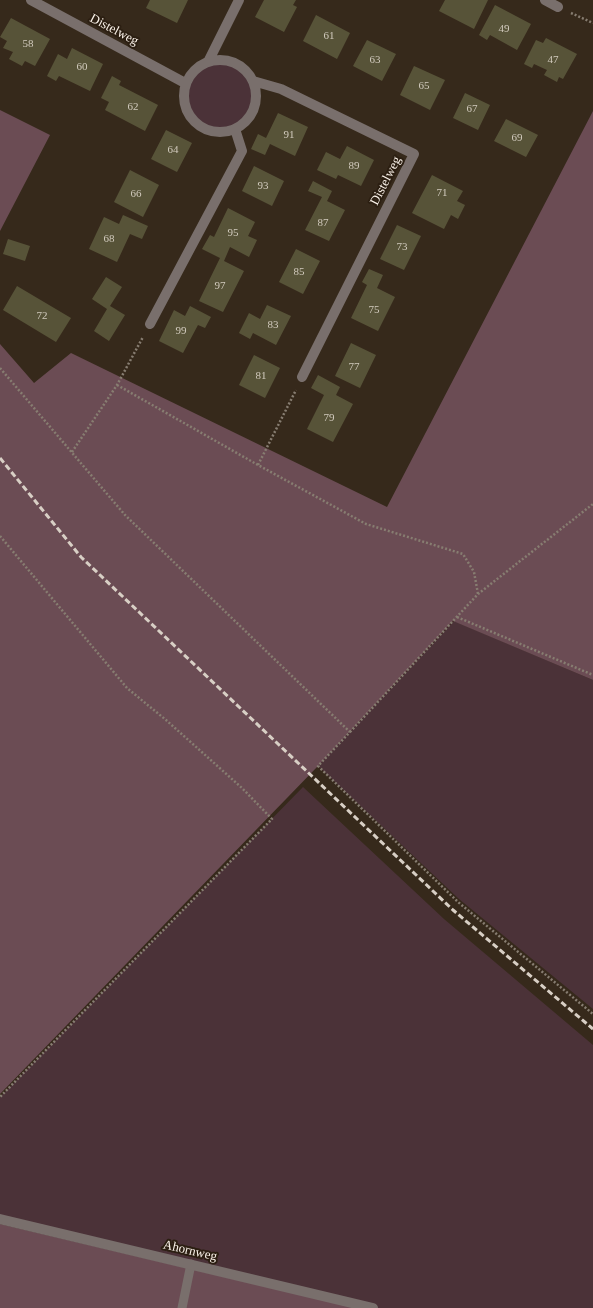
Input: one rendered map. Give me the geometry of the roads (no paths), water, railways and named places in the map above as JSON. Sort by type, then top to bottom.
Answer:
[{"type":"street","name":"Distelweg","points":[[31,0],[186,83]]},
{"type":"street","points":[[209,60],[239,0]]},
{"type":"street","points":[[545,0],[558,7]]},
{"type":"street","points":[[220,59],[234,62],[246,70],[253,82],[257,96],[254,110],[247,121],[236,129],[222,133],[208,131],[196,125],[187,113],[183,98],[186,83],[194,70],[209,60],[220,59]]},
{"type":"street","name":"Distelweg","points":[[253,82],[280,89],[414,154],[302,377]]},
{"type":"street","points":[[150,324],[242,151],[236,129]]},
{"type":"street","name":"Ahornweg","points":[[0,1219],[373,1308]]},
{"type":"lane","points":[[182,1308],[191,1264]]},
{"type":"railway","points":[[0,458],[81,557],[453,910],[593,1029]]}]
